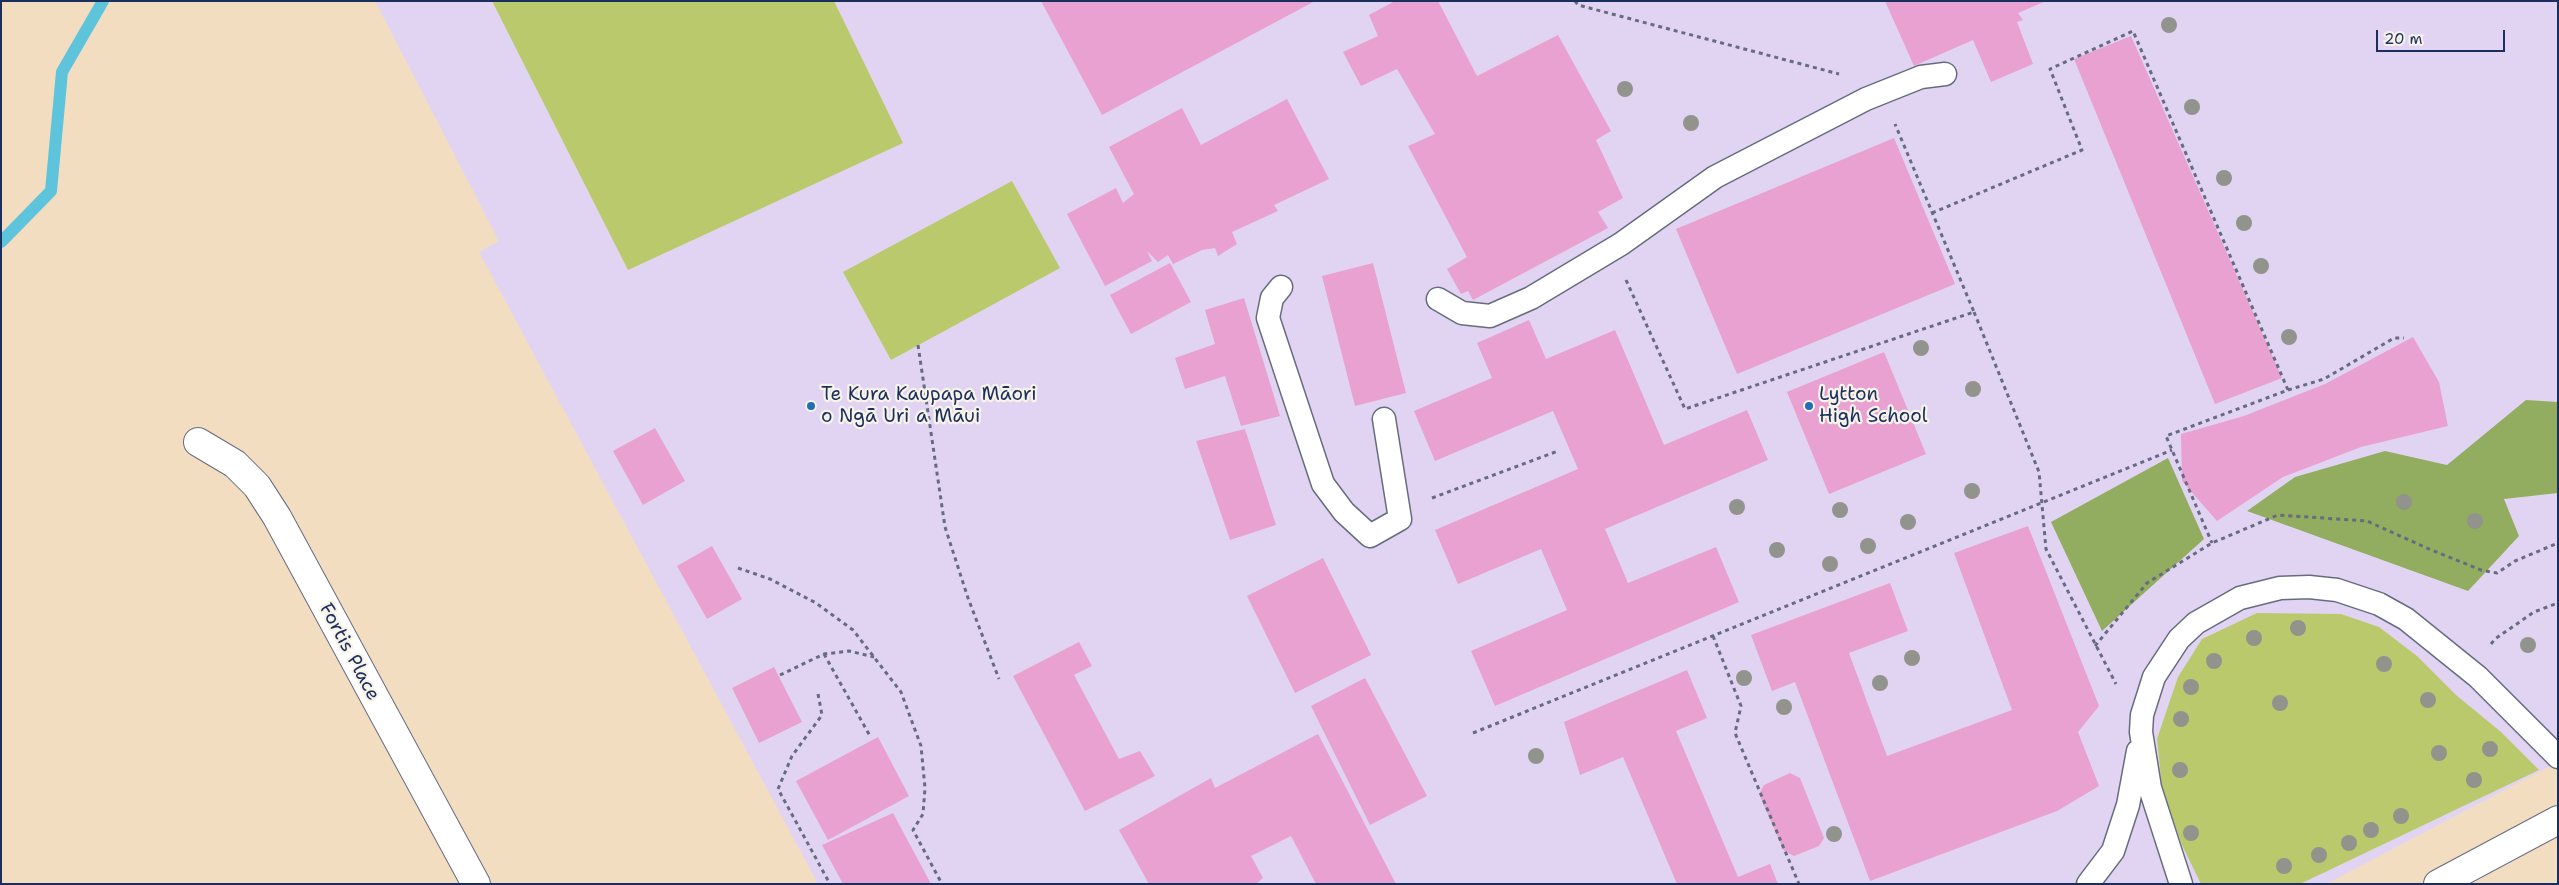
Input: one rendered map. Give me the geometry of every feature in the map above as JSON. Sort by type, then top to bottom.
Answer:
[{"type":"street","name":"Fortis Place","points":[[198,442],[235,464],[257,486],[277,517],[476,884]]},
{"type":"street","points":[[2438,884],[2558,820]]},
{"type":"lane","points":[[1438,299],[1462,313],[1490,316],[1531,298],[1612,250],[1716,176],[1888,91],[1921,77],[1945,74]]},
{"type":"lane","points":[[1281,287],[1272,298],[1268,318],[1323,484],[1344,512],[1370,536],[1400,519],[1384,419]]},
{"type":"lane","points":[[2088,884],[2113,851],[2128,805],[2141,732],[2142,715],[2154,677],[2179,639],[2196,623],[2218,609],[2260,592],[2308,587],[2337,590],[2358,596],[2406,619],[2470,671],[2558,757]]},
{"type":"lane","points":[[2141,732],[2150,788],[2181,884]]},
{"type":"path","points":[[1575,1],[1588,7],[1888,91],[1932,213],[2039,472],[2046,549],[2141,732]]},
{"type":"path","points":[[1932,213],[2082,150],[2050,69],[2132,31],[2288,390]]},
{"type":"path","points":[[1612,250],[1685,409],[1974,312]]},
{"type":"path","points":[[2212,543],[2166,436],[2288,390],[2324,379],[2394,338],[2404,338]]},
{"type":"path","points":[[918,345],[945,526],[968,598],[999,678]]},
{"type":"path","points":[[1474,732],[2172,450]]},
{"type":"path","points":[[1399,510],[1558,451]]},
{"type":"path","points":[[738,568],[770,579],[816,603],[853,630],[901,692],[921,746],[926,788],[923,814],[913,830],[942,884]]},
{"type":"path","points":[[2470,671],[2495,639],[2534,612],[2558,603]]},
{"type":"path","points":[[1713,636],[1741,706],[1735,733],[1799,884]]},
{"type":"path","points":[[780,675],[824,654],[848,651],[875,657]]},
{"type":"path","points":[[824,654],[870,736]]},
{"type":"path","points":[[818,694],[822,714],[792,756],[778,789],[830,884]]},
{"type":"shaded area","name":"Lytton High School","points":[[375,1],[2558,1],[2558,762],[2326,884],[818,884],[479,252],[499,241]]},
{"type":"green space","points":[[492,1],[834,1],[903,143],[628,270]]},
{"type":"green space","points":[[1012,181],[1060,268],[891,360],[843,272]]},
{"type":"green space","points":[[2526,400],[2558,402],[2558,493],[2504,499],[2519,536],[2468,591],[2247,511],[2295,477],[2385,451],[2447,465]]},
{"type":"green space","points":[[2168,458],[2204,539],[2102,631],[2051,522]]},
{"type":"green space","points":[[2257,613],[2341,614],[2379,627],[2417,656],[2456,695],[2501,732],[2539,770],[2300,884],[2201,884],[2182,845],[2162,788],[2157,739],[2178,677],[2202,639]]},
{"type":"building","points":[[1041,1],[1315,1],[1102,115]]},
{"type":"building","points":[[1395,1],[1438,1],[1477,76],[1558,35],[1611,131],[1596,140],[1623,198],[1598,212],[1608,228],[1473,300],[1468,291],[1461,294],[1447,269],[1467,257],[1408,146],[1435,134],[1397,69],[1361,86],[1343,52],[1378,36],[1369,15]]},
{"type":"building","points":[[1885,1],[2046,1],[2018,13],[2023,20],[2017,22],[2033,64],[1991,82],[1973,40],[1914,66]]},
{"type":"building","points":[[2131,36],[2282,378],[2215,404],[2074,59]]},
{"type":"building","points":[[1287,99],[1329,179],[1274,205],[1278,211],[1232,232],[1237,244],[1218,256],[1215,248],[1202,250],[1173,264],[1168,255],[1158,262],[1147,251],[1152,261],[1105,286],[1067,214],[1116,188],[1123,203],[1134,194],[1109,147],[1182,108],[1201,145]]},
{"type":"building","points":[[1894,138],[1955,284],[1737,374],[1676,229]]},
{"type":"building","points":[[1170,263],[1191,302],[1131,334],[1110,295]]},
{"type":"building","points":[[1373,263],[1406,393],[1355,406],[1322,276]]},
{"type":"building","points":[[1244,298],[1280,416],[1241,426],[1225,376],[1185,389],[1175,358],[1215,344],[1205,310]]},
{"type":"building","points":[[1529,320],[1546,359],[1615,330],[1664,445],[1747,410],[1768,460],[1605,529],[1628,583],[1716,547],[1739,602],[1495,706],[1471,651],[1567,610],[1541,549],[1458,584],[1435,530],[1578,469],[1553,411],[1435,461],[1414,411],[1492,378],[1477,343]]},
{"type":"building","points":[[2413,337],[2439,382],[2448,426],[2361,447],[2283,477],[2217,521],[2182,481],[2181,434],[2244,416],[2325,384]]},
{"type":"building","points":[[1884,352],[1926,454],[1829,494],[1787,392]]},
{"type":"building","points":[[655,428],[685,481],[643,505],[613,451]]},
{"type":"building","points":[[1245,429],[1276,525],[1230,540],[1196,441]]},
{"type":"building","points":[[2028,526],[2099,706],[2078,732],[2099,786],[2057,811],[1870,881],[1795,682],[1772,691],[1751,635],[1890,583],[1908,631],[1849,653],[1887,756],[2012,710],[1954,553]]},
{"type":"building","points":[[712,546],[742,599],[707,619],[677,566]]},
{"type":"building","points":[[1323,558],[1371,655],[1295,693],[1247,596]]},
{"type":"building","points":[[1079,642],[1092,666],[1074,675],[1119,759],[1140,751],[1155,776],[1085,811],[1013,676]]},
{"type":"building","points":[[774,667],[802,722],[759,743],[732,688]]},
{"type":"building","points":[[1687,670],[1707,718],[1676,731],[1738,877],[1770,864],[1778,884],[1677,884],[1623,757],[1580,775],[1564,722]]},
{"type":"building","points":[[1365,678],[1427,796],[1370,825],[1311,706]]},
{"type":"building","points":[[1318,734],[1396,884],[1316,884],[1291,836],[1251,856],[1263,878],[1256,884],[1149,884],[1119,830],[1211,778],[1215,788]]},
{"type":"building","points":[[878,737],[909,796],[828,840],[796,781]]},
{"type":"building","points":[[1790,773],[1800,778],[1824,838],[1819,846],[1794,856],[1784,851],[1759,794],[1764,785]]},
{"type":"building","points":[[893,813],[931,884],[843,884],[822,845]]},
{"type":"waterway","points":[[1,242],[51,191],[62,72],[103,1]]},
{"type":"place","name":"Te Kura Kaupapa Māori o Ngā Uri a Māui","points":[[811,406]]},
{"type":"place","name":"Lytton High School","points":[[1809,406]]}]
